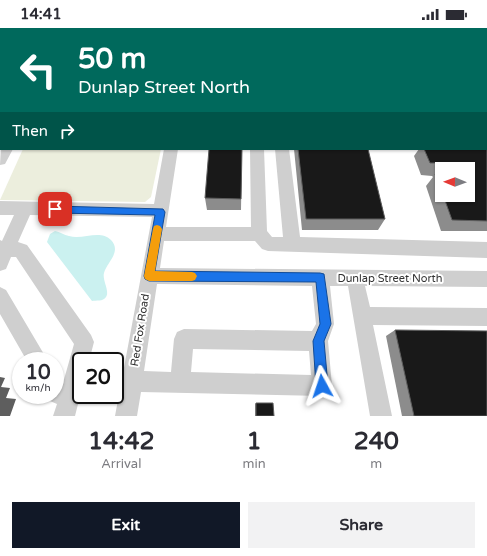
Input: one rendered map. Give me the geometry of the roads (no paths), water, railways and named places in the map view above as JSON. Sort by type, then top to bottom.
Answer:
[{"type":"street","points":[[0,160],[5,150]]},
{"type":"street","name":"Red Fox Road","points":[[126,416],[171,150]]},
{"type":"street","points":[[257,150],[259,234],[268,244],[487,250]]},
{"type":"street","points":[[282,150],[292,244]]},
{"type":"street","points":[[0,208],[160,212]]},
{"type":"street","points":[[2,253],[25,209]]},
{"type":"street","points":[[156,234],[259,234]]},
{"type":"street","points":[[2,253],[21,250],[84,342],[64,388]]},
{"type":"street","name":"Dunlap Street North","points":[[149,276],[487,279]]},
{"type":"street","points":[[132,381],[322,386],[318,341],[325,324],[320,278]]},
{"type":"street","points":[[355,278],[381,416]]},
{"type":"street","points":[[0,296],[33,352]]},
{"type":"street","points":[[363,316],[487,317]]},
{"type":"street","points":[[180,383],[184,339],[318,341]]},
{"type":"street","points":[[63,404],[64,416]]},
{"type":"water","points":[[55,231],[74,237],[102,235],[111,240],[114,244],[115,249],[113,257],[104,273],[107,292],[105,299],[92,301],[47,242],[50,234]]}]
